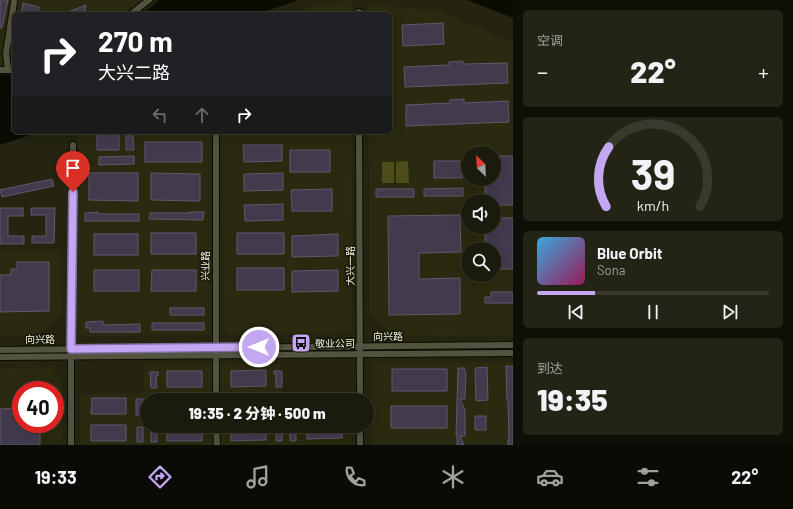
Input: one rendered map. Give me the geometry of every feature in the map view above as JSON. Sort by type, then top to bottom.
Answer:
[{"type":"street","points":[[134,12],[149,0]]},
{"type":"street","points":[[12,12],[14,2]]},
{"type":"street","points":[[0,70],[11,70],[6,53],[12,15]]},
{"type":"street","name":"兴业路","points":[[216,134],[216,393]]},
{"type":"street","name":"大兴一路","points":[[359,134],[360,393]]},
{"type":"street","points":[[71,445],[73,145]]},
{"type":"street","name":"向兴路","points":[[0,350],[513,345]]},
{"type":"street","name":"向兴路","points":[[0,357],[513,353]]},
{"type":"street","points":[[216,433],[217,445]]},
{"type":"street","points":[[360,433],[360,445]]},
{"type":"shaded area","points":[[0,0],[140,0],[126,12],[12,12],[12,66],[0,66]]},
{"type":"shaded area","points":[[159,0],[298,0],[264,12],[144,12]]},
{"type":"shaded area","points":[[352,0],[352,12],[296,12],[315,5]]},
{"type":"shaded area","points":[[467,0],[513,0],[513,18]]},
{"type":"shaded area","points":[[368,3],[440,12],[513,42],[513,335],[393,336],[370,314],[369,134],[392,134],[392,12],[368,12]]},
{"type":"shaded area","points":[[12,74],[12,134],[33,134],[0,145],[0,75]]},
{"type":"shaded area","points":[[82,134],[210,134],[210,335],[77,336],[79,136]]},
{"type":"shaded area","points":[[222,134],[352,134],[351,332],[225,334]]},
{"type":"shaded area","points":[[408,161],[409,183],[396,183],[396,162]]},
{"type":"shaded area","points":[[382,162],[394,162],[394,183],[382,183]]},
{"type":"shaded area","points":[[0,251],[60,251],[62,312],[37,337],[0,336]]},
{"type":"shaded area","points":[[513,362],[513,445],[372,445],[372,433],[374,433],[374,393],[372,393],[372,363]]},
{"type":"shaded area","points":[[281,363],[281,393],[144,393],[144,365]]},
{"type":"shaded area","points":[[49,367],[62,381],[12,381],[12,433],[63,433],[63,445],[0,445],[0,369]]},
{"type":"shaded area","points":[[140,393],[140,433],[352,433],[352,445],[80,445],[80,394]]},
{"type":"building","points":[[1,0],[8,0],[2,28],[0,28],[0,5]]},
{"type":"building","points":[[23,3],[39,7],[38,12],[21,12]]},
{"type":"building","points":[[86,5],[84,12],[68,12]]},
{"type":"building","points":[[443,23],[444,44],[403,46],[402,25]]},
{"type":"building","points":[[463,61],[463,64],[507,63],[508,83],[405,87],[404,67],[449,65],[449,62]]},
{"type":"building","points":[[464,99],[464,103],[508,101],[509,122],[406,126],[406,105],[450,103],[450,100]]},
{"type":"building","points":[[97,134],[119,134],[119,150],[97,150]]},
{"type":"building","points":[[126,136],[133,136],[134,150],[126,150]]},
{"type":"building","points":[[145,142],[202,142],[202,162],[145,162]]},
{"type":"building","points":[[243,145],[282,145],[282,161],[244,162]]},
{"type":"building","points":[[290,150],[330,150],[330,172],[290,172]]},
{"type":"building","points":[[134,156],[134,164],[99,165],[99,157]]},
{"type":"building","points":[[501,156],[513,156],[513,205],[501,205],[501,194],[485,194],[485,186],[501,186]]},
{"type":"building","points":[[434,161],[461,161],[461,178],[434,178]]},
{"type":"building","points":[[89,173],[138,173],[138,201],[89,200]]},
{"type":"building","points":[[151,173],[200,174],[200,201],[151,200]]},
{"type":"building","points":[[283,173],[283,190],[244,191],[244,174]]},
{"type":"building","points":[[52,179],[54,186],[2,197],[0,190]]},
{"type":"building","points":[[463,188],[463,194],[461,194],[461,196],[424,196],[424,189]]},
{"type":"building","points":[[332,189],[332,211],[292,211],[291,190]]},
{"type":"building","points":[[376,189],[414,189],[414,197],[376,197]]},
{"type":"building","points":[[283,204],[283,220],[245,221],[244,205]]},
{"type":"building","points":[[0,208],[23,208],[23,216],[8,216],[8,236],[24,236],[24,244],[0,244]]},
{"type":"building","points":[[31,208],[55,208],[54,243],[32,243],[32,236],[46,236],[46,215],[31,215]]},
{"type":"building","points":[[98,212],[98,214],[139,214],[139,221],[85,221],[85,213]]},
{"type":"building","points":[[204,212],[203,220],[149,219],[150,213]]},
{"type":"building","points":[[460,215],[461,252],[419,253],[419,279],[460,278],[460,314],[389,315],[388,216]]},
{"type":"building","points":[[501,218],[513,218],[513,269],[501,269],[501,242],[485,242],[485,234],[501,234]]},
{"type":"building","points":[[151,233],[196,233],[196,254],[151,254]]},
{"type":"building","points":[[237,233],[284,233],[284,254],[237,254]]},
{"type":"building","points":[[94,234],[138,234],[138,255],[94,255]]},
{"type":"building","points":[[338,234],[338,256],[292,257],[292,236]]},
{"type":"building","points":[[17,262],[49,262],[49,311],[0,312],[0,275],[11,275],[11,269],[17,269]]},
{"type":"building","points":[[237,268],[284,268],[284,290],[237,290]]},
{"type":"building","points":[[94,270],[139,270],[139,291],[94,291]]},
{"type":"building","points":[[152,270],[196,270],[196,291],[151,291]]},
{"type":"building","points":[[338,270],[338,291],[292,292],[292,271]]},
{"type":"building","points":[[491,292],[513,292],[513,303],[485,303],[485,297],[491,297]]},
{"type":"building","points":[[170,308],[204,308],[204,315],[170,315]]},
{"type":"building","points":[[103,321],[103,325],[140,324],[140,332],[90,332],[90,328],[86,328],[86,322]]},
{"type":"building","points":[[152,323],[204,323],[204,330],[152,330]]},
{"type":"building","points":[[506,366],[513,366],[513,445],[508,445]]},
{"type":"building","points":[[487,367],[488,400],[476,401],[475,368]]},
{"type":"building","points":[[458,368],[464,368],[466,373],[465,399],[460,399],[465,410],[465,436],[460,436],[464,445],[457,445],[456,435]]},
{"type":"building","points":[[392,369],[447,369],[447,391],[392,391]]},
{"type":"building","points":[[266,370],[266,386],[231,387],[231,371]]},
{"type":"building","points":[[167,371],[202,371],[202,387],[167,387]]},
{"type":"building","points":[[274,371],[282,371],[282,387],[276,387],[276,374],[274,374]]},
{"type":"building","points":[[150,372],[158,372],[158,376],[156,376],[157,388],[151,388]]},
{"type":"building","points":[[92,398],[126,398],[126,414],[91,414]]},
{"type":"building","points":[[136,399],[140,399],[140,415],[136,415]]},
{"type":"building","points":[[391,406],[447,406],[447,428],[391,428]]},
{"type":"building","points":[[12,408],[12,433],[40,433],[40,445],[0,445],[0,409]]},
{"type":"building","points":[[475,416],[486,416],[486,430],[475,430]]},
{"type":"building","points":[[91,425],[126,425],[126,441],[91,441]]},
{"type":"building","points":[[137,427],[140,427],[140,433],[143,433],[143,442],[137,442]]},
{"type":"building","points":[[151,433],[157,433],[157,442],[151,442]]},
{"type":"building","points":[[167,433],[202,433],[202,441],[167,441]]},
{"type":"building","points":[[231,433],[266,433],[266,440],[231,441]]},
{"type":"building","points":[[277,433],[282,433],[282,441],[276,441]]},
{"type":"building","points":[[290,433],[296,433],[296,441],[290,441]]},
{"type":"building","points":[[307,433],[342,433],[342,438],[307,439]]},
{"type":"place","name":"敬业公司","points":[[301,343]]},
{"type":"route","points":[[73,192],[71,349],[259,347]]}]
